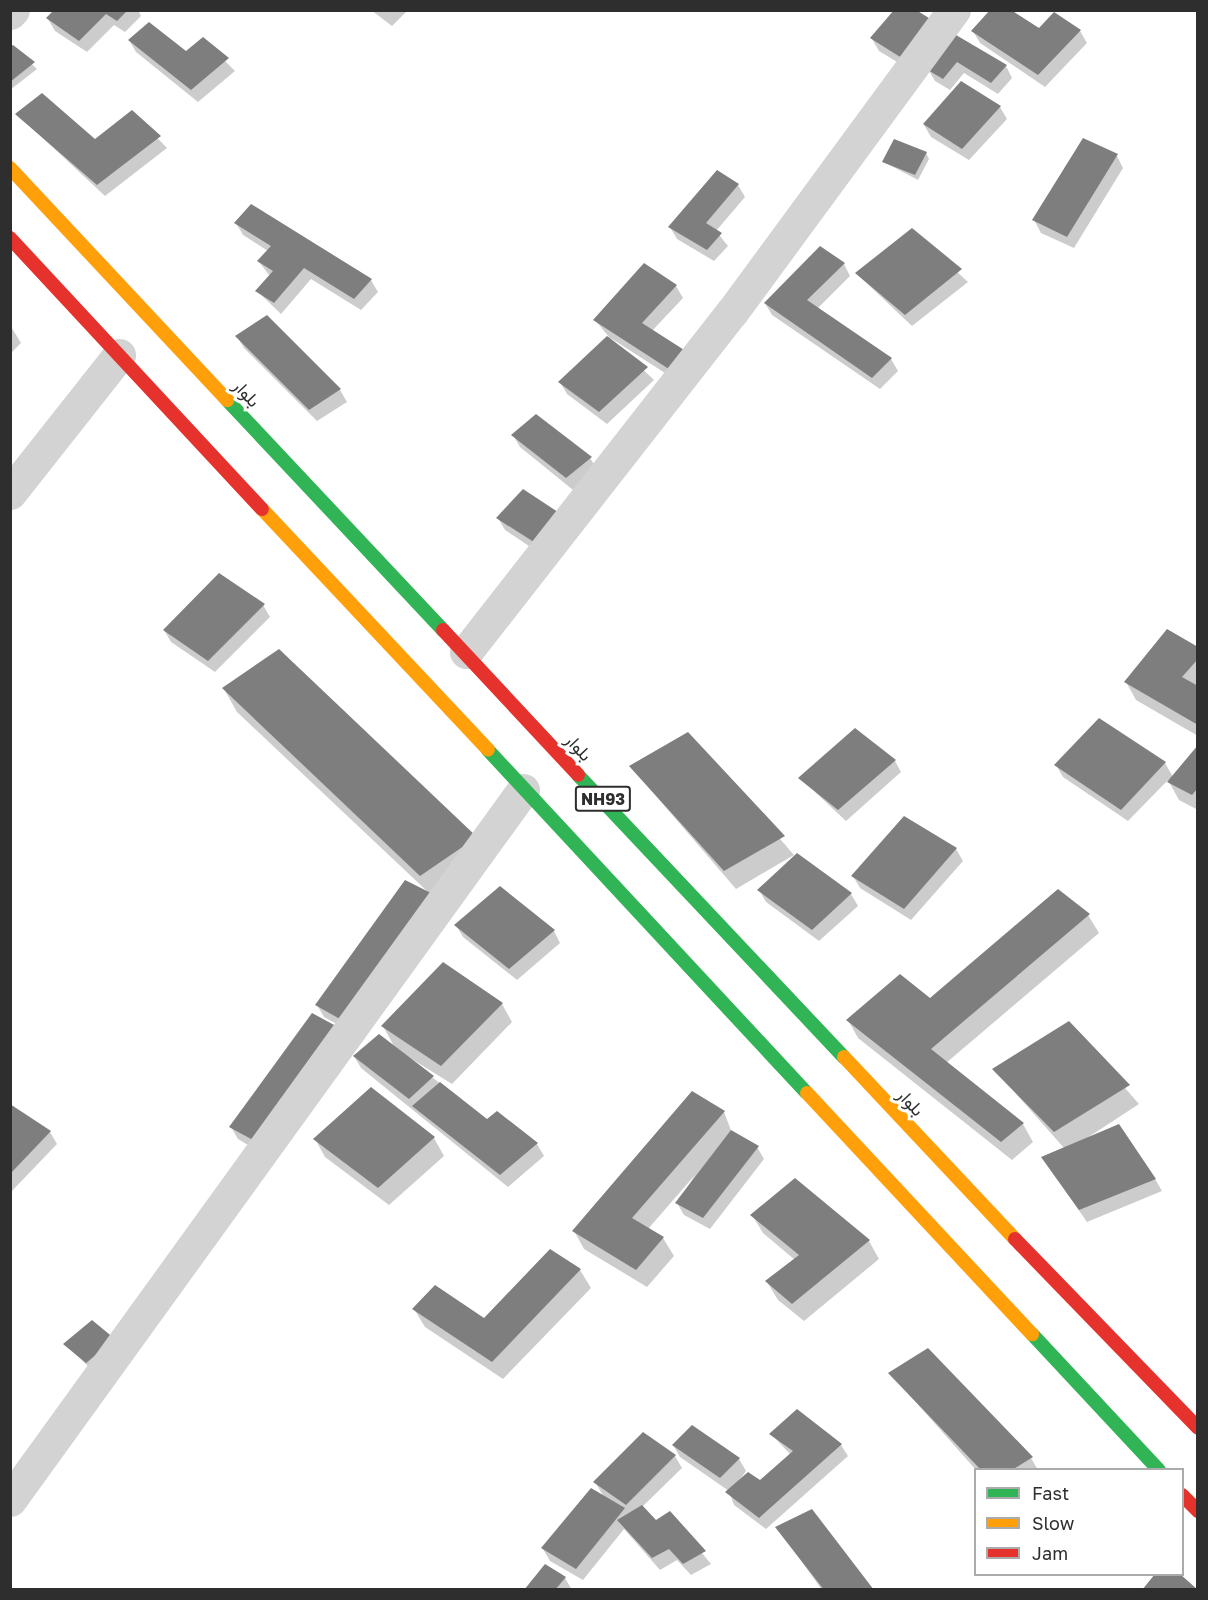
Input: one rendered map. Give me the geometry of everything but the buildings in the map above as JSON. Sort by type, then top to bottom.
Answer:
[{"type":"main road","name":"بلوار","points":[[10,168],[1197,1428]]},
{"type":"main road","name":"NH93","points":[[10,238],[522,790],[1157,1468]]},
{"type":"main road","points":[[1184,1497],[1197,1511]]},
{"type":"street","points":[[465,652],[732,312],[954,10]]},
{"type":"street","points":[[10,493],[119,355]]},
{"type":"street","points":[[10,1500],[522,790]]},
{"type":"traffic: fast","points":[[227,400],[443,630]]},
{"type":"traffic: fast","points":[[488,750],[807,1093]]},
{"type":"traffic: fast","points":[[578,775],[844,1057]]},
{"type":"traffic: fast","points":[[1032,1334],[1157,1468]]},
{"type":"traffic: slow","points":[[10,168],[227,400]]},
{"type":"traffic: slow","points":[[262,509],[488,750]]},
{"type":"traffic: slow","points":[[844,1057],[1015,1239]]},
{"type":"traffic: slow","points":[[807,1093],[1032,1334]]},
{"type":"traffic: jam","points":[[10,238],[262,509]]},
{"type":"traffic: jam","points":[[443,630],[578,775]]},
{"type":"traffic: jam","points":[[1015,1239],[1198,1428]]},
{"type":"traffic: jam","points":[[1184,1497],[1198,1511]]}]
